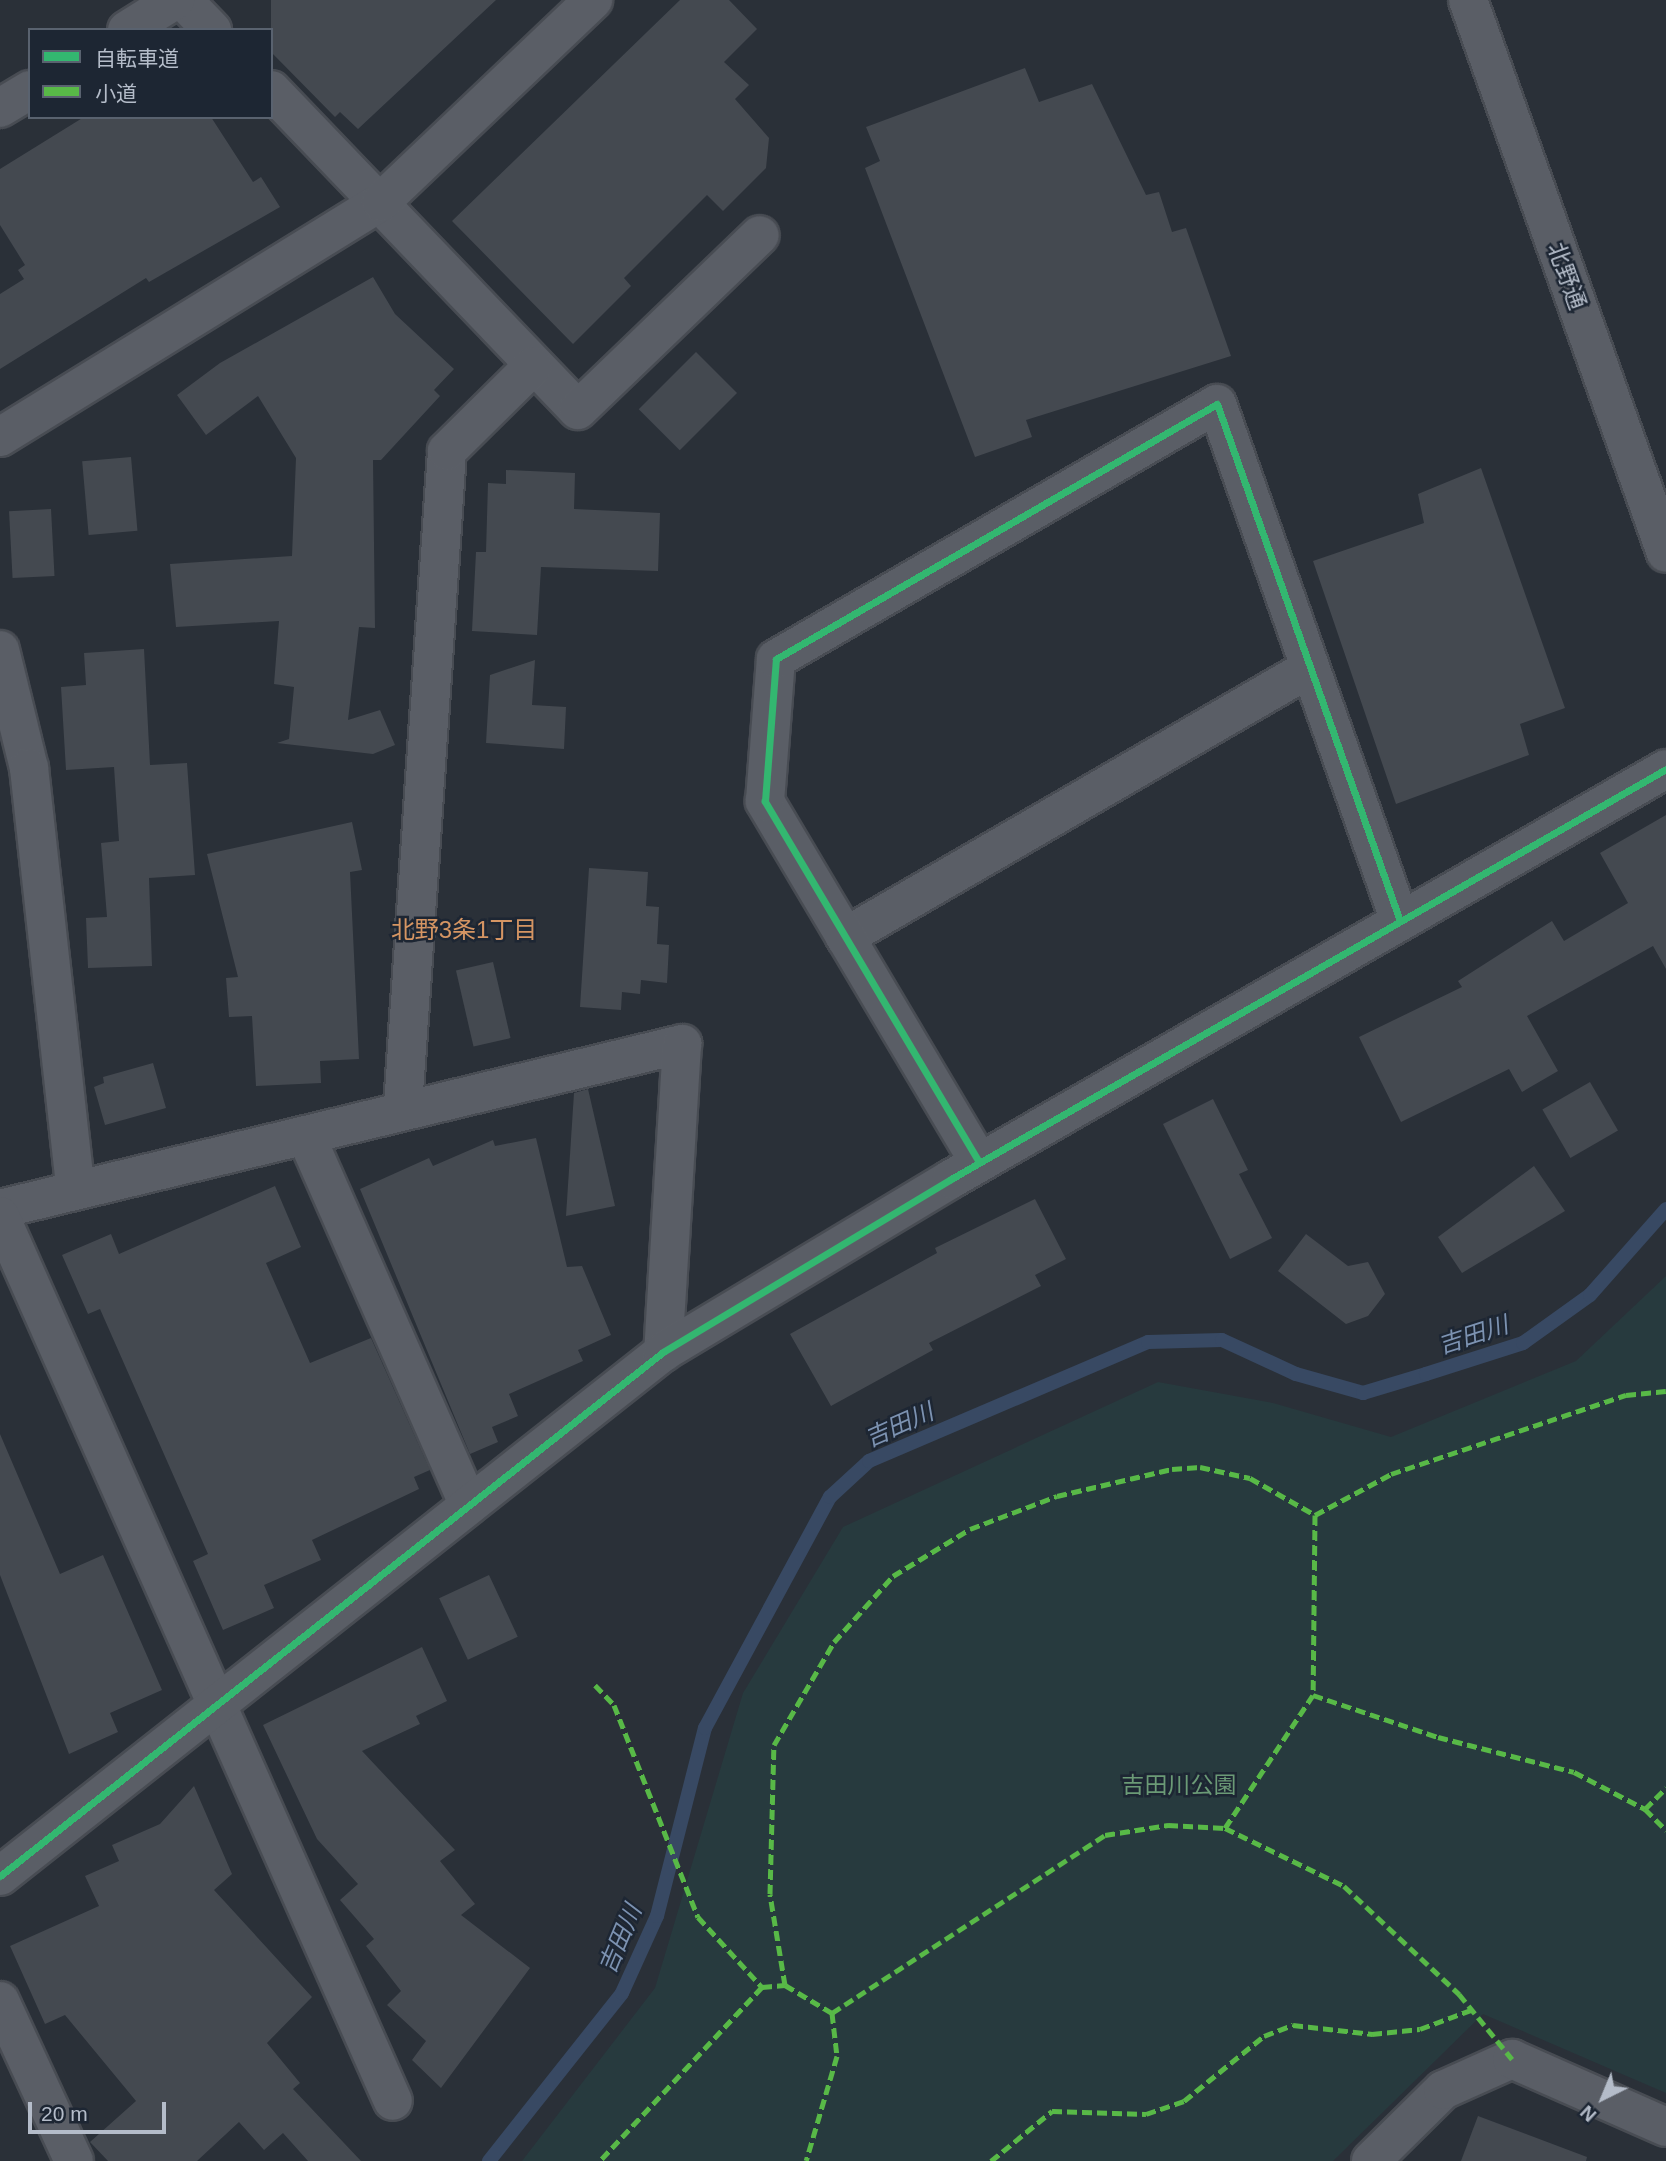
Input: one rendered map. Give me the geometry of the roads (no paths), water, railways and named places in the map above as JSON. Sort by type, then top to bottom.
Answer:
[{"type":"street","points":[[130,28],[175,0]]},
{"type":"street","points":[[183,0],[210,28]]},
{"type":"street","points":[[0,437],[382,202],[593,0]]},
{"type":"street","name":"北野通","points":[[1468,0],[1666,553]]},
{"type":"street","points":[[0,108],[28,91]]},
{"type":"street","points":[[273,92],[382,202],[532,367],[578,410],[760,235]]},
{"type":"street","points":[[403,1107],[447,450],[532,367]]},
{"type":"street","points":[[979,1163],[765,801],[776,659],[1217,404],[1400,921]]},
{"type":"street","points":[[0,650],[29,768],[75,1188]]},
{"type":"street","points":[[845,937],[1310,668]]},
{"type":"street","points":[[0,1877],[214,1704],[663,1352],[979,1163],[1666,769]]},
{"type":"street","points":[[0,1209],[75,1188],[306,1136],[403,1107],[682,1044],[663,1352]]},
{"type":"street","points":[[306,1136],[469,1505]]},
{"type":"street","points":[[0,1216],[214,1704],[393,2101]]},
{"type":"street","points":[[0,2001],[74,2161]]},
{"type":"street","points":[[1371,2161],[1443,2090],[1512,2059],[1666,2127]]},
{"type":"waterway","name":"吉田川","points":[[489,2161],[622,1993],[657,1916],[705,1728],[830,1497],[869,1461],[1148,1342],[1222,1340],[1296,1374],[1363,1393],[1426,1374],[1523,1343],[1590,1295],[1666,1209]]},
{"type":"district","name":"北野3条1丁目","points":[[464,930]]},
{"type":"park label","name":"吉田川公園","points":[[1179,1785]]}]
